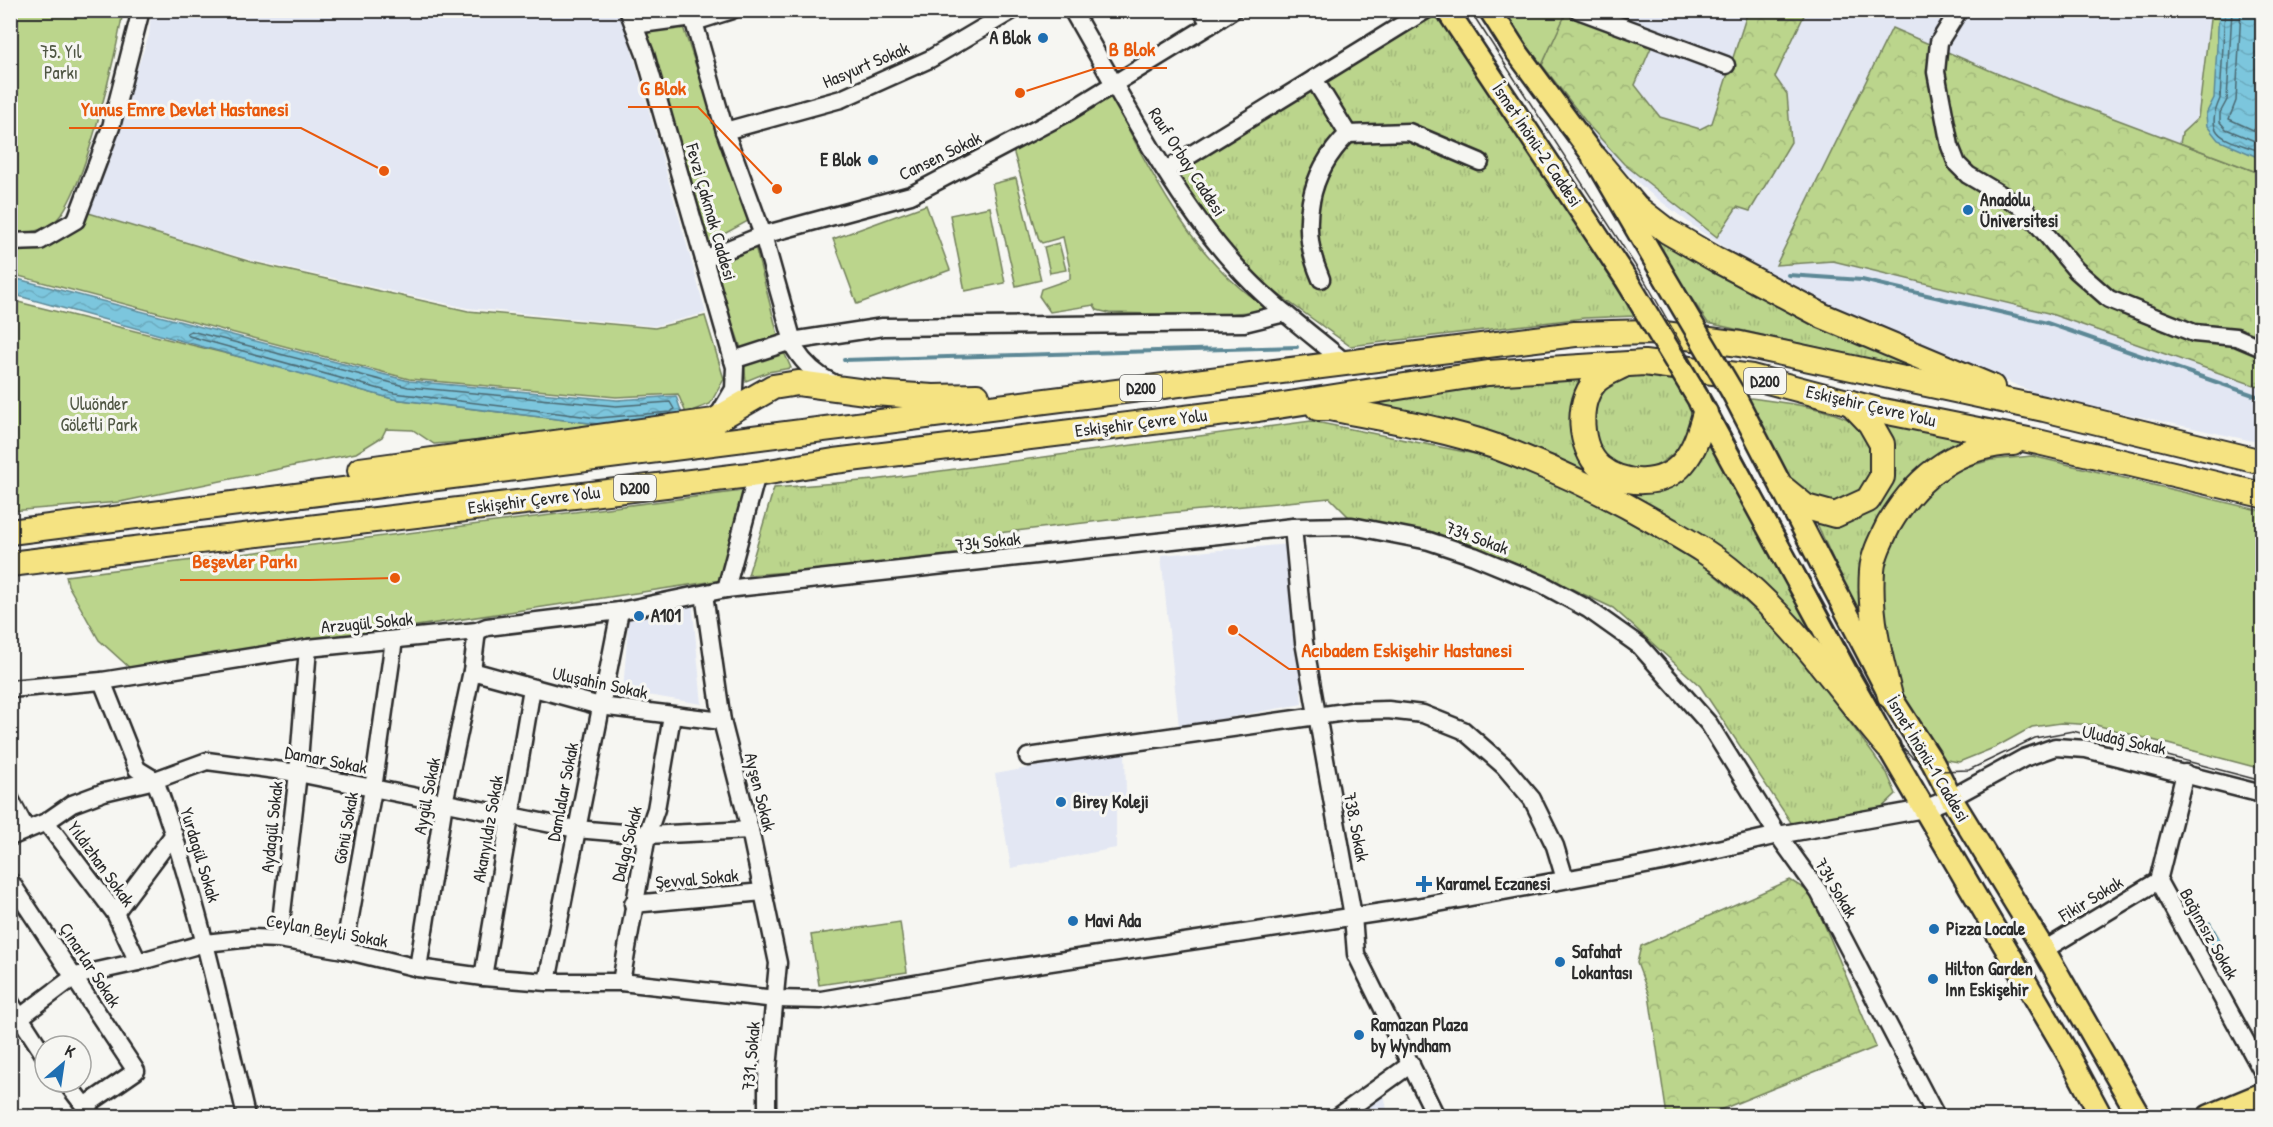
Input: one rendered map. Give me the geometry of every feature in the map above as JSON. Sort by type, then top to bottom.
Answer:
[{"type":"highway","points":[[1595,158],[1636,207],[1667,231],[1716,260],[1823,316],[2044,409]]},
{"type":"highway","name":"Eskişehir Çevre Yolu","points":[[10,532],[1575,334],[1649,332],[1740,344],[2044,409],[2261,461]]},
{"type":"highway","name":"Eskişehir Çevre Yolu","points":[[10,564],[757,474],[834,461],[1258,409],[1488,373],[1644,363],[1752,377],[1851,403],[2038,442],[2262,495]]},
{"type":"highway","points":[[1625,364],[1595,381],[1586,398],[1581,420],[1587,444],[1599,466],[1622,478],[1643,483],[1668,475],[1682,464],[1695,444],[1702,406]]},
{"type":"highway","points":[[131,516],[175,499],[714,421],[772,387],[798,383],[847,390],[933,397],[992,395],[1033,402]]},
{"type":"highway","points":[[1784,489],[1806,507],[1835,515],[1868,500],[1882,477],[1882,444],[1870,423],[1851,403]]},
{"type":"highway","points":[[1258,409],[1330,408],[1442,431],[1493,446],[1555,470],[1631,508],[1696,546],[1734,573],[1776,612],[1805,644],[1838,688],[1888,747]]},
{"type":"highway","points":[[1890,696],[1872,627],[1872,567],[1881,538],[1899,507],[1921,480],[1952,459],[1995,444],[2038,442]]},
{"type":"highway","points":[[10,527],[36,529]]},
{"type":"main road","name":"İsmet İnönü-2 Caddesi","points":[[1448,10],[1626,279],[1702,406]]},
{"type":"main road","name":"İsmet İnönü-2 Caddesi","points":[[1490,10],[1516,51],[1595,158],[1733,393]]},
{"type":"main road","name":"İsmet İnönü-1 Caddesi","points":[[1733,393],[1890,696],[1933,763],[1951,798],[2044,950],[2139,1116]]},
{"type":"main road","name":"İsmet İnönü-1 Caddesi","points":[[1702,406],[1888,747],[2102,1116]]},
{"type":"main road","points":[[2209,1116],[2262,1094]]},
{"type":"street","points":[[10,242],[40,241],[76,220],[111,127],[141,10]]},
{"type":"street","points":[[630,14],[692,16],[732,10]]},
{"type":"street","name":"Hasyurt Sokak","points":[[725,131],[841,99],[930,59],[1013,10]]},
{"type":"street","name":"Rauf Orbay Caddesi","points":[[1072,10],[1189,207],[1234,265],[1285,313],[1347,364]]},
{"type":"street","name":"Cansen Sokak","points":[[704,259],[763,235],[911,195],[1065,114],[1114,84],[1206,18],[1233,10]]},
{"type":"street","points":[[1166,170],[1426,10]]},
{"type":"street","points":[[1578,10],[1726,65]]},
{"type":"street","points":[[1959,10],[1939,42],[1936,72],[1950,146],[1957,165],[1968,175],[2024,208],[2076,270],[2109,299],[2194,333],[2236,337],[2262,348]]},
{"type":"street","name":"Fevzi Çakmak Caddesi","points":[[630,14],[645,54],[733,360],[736,376],[734,389],[714,421]]},
{"type":"street","points":[[692,16],[725,131],[763,235],[792,341],[803,362],[819,376],[847,390]]},
{"type":"street","points":[[1314,79],[1348,134]]},
{"type":"street","points":[[1321,279],[1313,261],[1308,216],[1315,182],[1323,164],[1330,152],[1348,134],[1409,132],[1480,162]]},
{"type":"street","points":[[733,360],[792,341],[884,327],[1244,323],[1285,313]]},
{"type":"street","points":[[726,590],[757,474]]},
{"type":"street","name":"734 Sokak","points":[[726,590],[1293,527],[1352,526],[1429,541],[1474,556],[1542,584],[1588,609],[1640,646],[1709,724],[1778,835],[1819,892],[1936,1116]]},
{"type":"street","name":"738. Sokak","points":[[1293,527],[1304,642],[1353,916],[1356,954],[1436,1116]]},
{"type":"street","name":"Arzugül Sokak","points":[[10,689],[102,681],[308,648],[477,632],[487,627],[620,610],[726,590]]},
{"type":"street","name":"Ayşen Sokak","points":[[704,594],[722,721],[750,830],[778,963],[776,999]]},
{"type":"street","name":"Damlalar Sokak","points":[[547,982],[620,610]]},
{"type":"street","name":"Aygül Sokak","points":[[418,969],[444,802],[472,671],[477,632]]},
{"type":"street","name":"Gönü Sokak","points":[[344,950],[373,789],[393,640]]},
{"type":"street","name":"Aydagül Sokak","points":[[279,939],[298,773],[308,648]]},
{"type":"street","name":"Uluşahin Sokak","points":[[472,671],[600,706],[722,721]]},
{"type":"street","points":[[102,681],[137,769],[155,780]]},
{"type":"street","name":"Akanyıldız Sokak","points":[[483,977],[532,688]]},
{"type":"street","points":[[1028,757],[1316,717],[1388,710],[1423,714],[1463,730],[1504,766],[1532,799],[1555,846],[1565,879]]},
{"type":"street","name":"Dalga Sokak","points":[[621,982],[633,904],[647,835],[656,809],[672,716]]},
{"type":"street","name":"Uludağ Sokak","points":[[1353,916],[1416,907],[1662,862],[1778,835],[1924,809],[1951,798],[2024,758],[2055,747],[2086,748],[2262,794]]},
{"type":"street","name":"Damar Sokak","points":[[10,837],[46,822],[72,804],[104,792],[155,780],[207,761],[298,773],[576,829],[647,835],[750,830]]},
{"type":"street","name":"Bağımsız Sokak","points":[[2185,773],[2158,881],[2262,1071]]},
{"type":"street","name":"Yurdagül Sokak","points":[[155,780],[174,834],[206,943],[246,1116]]},
{"type":"street","points":[[10,799],[26,829]]},
{"type":"street","name":"Yıldızhan Sokak","points":[[46,822],[115,913],[138,962]]},
{"type":"street","points":[[115,913],[174,834]]},
{"type":"street","name":"Çınarlar Sokak","points":[[10,881],[136,1071],[89,1111]]},
{"type":"street","name":"Fikir Sokak","points":[[2044,950],[2158,881]]},
{"type":"street","name":"Şevval Sokak","points":[[633,904],[763,892]]},
{"type":"street","name":"Ceylan Beyli Sokak","points":[[16,1021],[75,976],[138,962],[206,943],[251,938],[279,939],[344,950],[418,969],[483,977],[547,982],[621,982],[776,999],[821,1000],[1353,916]]},
{"type":"street","name":"731. Sokak","points":[[767,1116],[767,1079],[776,999]]},
{"type":"street","points":[[10,1002],[16,1021],[33,1042]]},
{"type":"street","points":[[1340,1116],[1411,1064]]},
{"type":"street","points":[[76,1094],[89,1111]]},
{"type":"shaded area","points":[[151,11],[621,11],[706,313],[654,326],[467,308],[251,260],[86,212],[149,35]]},
{"type":"shaded area","name":"Anadolu Üniversitesi","points":[[1495,11],[2262,11],[2262,443],[2040,395],[1816,301],[1756,268],[1700,231],[1646,190],[1596,144]]},
{"type":"shaded area","points":[[1290,544],[1302,704],[1179,727],[1161,555]]},
{"type":"shaded area","points":[[692,601],[702,704],[623,691],[629,614]]},
{"type":"shaded area","name":"Birey Koleji","points":[[1125,750],[1126,793],[1116,811],[1116,848],[1011,868],[995,774]]},
{"type":"shaded area","points":[[1384,1093],[1388,1116],[1351,1116]]},
{"type":"green space","name":"75. Yıl Parkı","points":[[11,11],[123,11],[114,58],[97,123],[87,156],[65,208],[54,222],[44,228],[11,234],[10,188],[15,178],[18,134],[11,101]]},
{"type":"green space","points":[[1438,11],[1635,316],[1584,318],[1350,346],[1271,289],[1228,249],[1174,171]]},
{"type":"green space","points":[[1501,11],[1567,11],[1542,65]]},
{"type":"green space","points":[[1566,11],[1653,43],[1635,85],[1660,117],[1700,129],[1712,123],[1748,11],[1806,11],[1775,77],[1787,94],[1791,142],[1750,211],[1737,207],[1717,237],[1624,164],[1590,127],[1542,65]]},
{"type":"green space","points":[[2211,11],[2262,11],[2262,174],[2180,143],[2182,133],[2198,118]]},
{"type":"green space","points":[[681,21],[748,221],[706,244],[639,27]]},
{"type":"green space","points":[[1892,28],[2012,80],[2262,174],[2262,388],[2048,313],[1833,261],[1776,265]]},
{"type":"green space","points":[[1111,96],[1175,212],[1215,264],[1265,307],[1261,311],[1211,315],[1109,313],[1097,310],[1094,305],[1050,312],[1039,296],[1041,289],[1070,279],[1063,237],[1042,243],[1039,240],[1013,150]]},
{"type":"green space","points":[[1016,178],[1041,280],[1016,286],[992,184]]},
{"type":"green space","points":[[926,205],[950,270],[857,304],[833,239]]},
{"type":"green space","points":[[990,207],[1005,283],[965,291],[950,215]]},
{"type":"green space","points":[[82,211],[251,262],[468,311],[655,328],[705,316],[724,379],[710,404],[686,413],[678,394],[616,397],[409,379],[11,274],[10,245],[40,244]]},
{"type":"green space","points":[[1638,219],[1925,371],[1708,323]]},
{"type":"green space","points":[[1059,243],[1066,270],[1050,273],[1044,247]]},
{"type":"green space","points":[[755,246],[780,343],[743,354],[713,266]]},
{"type":"green space","name":"Uluönder Göletli Park","points":[[10,300],[264,363],[393,399],[598,424],[580,433],[434,444],[413,430],[386,429],[382,437],[356,453],[120,502],[11,511]]},
{"type":"green space","points":[[783,350],[791,368],[768,372],[746,381],[744,361]]},
{"type":"green space","points":[[1589,374],[1587,458],[1657,484],[1706,431],[1830,660],[1631,502],[1527,445],[1433,416],[1364,401]]},
{"type":"green space","points":[[1618,374],[1673,376],[1680,387],[1679,391],[1689,401],[1693,415],[1690,430],[1681,445],[1651,468],[1634,472],[1618,468],[1603,455],[1595,441],[1593,422],[1595,393]]},
{"type":"green space","points":[[1744,397],[1820,410],[1857,424],[1869,435],[1874,449],[1869,491],[1835,506],[1801,496]]},
{"type":"green space","points":[[1874,416],[1974,440],[1863,625],[1813,515],[1882,489]]},
{"type":"green space","points":[[1311,421],[1485,456],[1587,497],[1704,566],[1788,638],[1887,773],[1896,794],[1877,812],[1794,827],[1700,686],[1613,608],[1514,562],[1433,536],[1354,522],[1330,498],[1168,513],[998,533],[982,550],[919,562],[748,575],[774,488],[874,480]]},
{"type":"green space","points":[[2032,456],[2262,511],[2262,769],[2096,725],[2061,723],[2032,727],[1996,747],[1959,762],[1941,759],[1929,746],[1897,683],[1880,602],[1882,561],[1898,522],[1926,490],[1959,469],[1991,460]]},
{"type":"green space","points":[[750,490],[722,580],[131,669],[99,640],[68,585],[66,576]]},
{"type":"green space","points":[[1790,880],[1811,893],[1876,1047],[1705,1116],[1667,1116],[1649,995],[1637,963],[1641,946]]},
{"type":"green space","points":[[900,922],[907,972],[819,985],[811,935]]},
{"type":"water","points":[[2219,11],[2262,11],[2262,159],[2218,140],[2207,126],[2206,114],[2214,98]]},
{"type":"water","points":[[10,277],[409,381],[617,400],[676,396],[683,417],[598,424],[393,399],[11,294]]},
{"type":"water","points":[[2210,922],[2220,940],[2211,951],[2196,925]]},
{"type":"waterway","points":[[1788,275],[1862,280],[2047,323],[2262,398]]},
{"type":"waterway","points":[[844,360],[1297,347]]},
{"type":"tram line","points":[[1470,10],[1644,279],[1715,403],[1858,671],[1900,744],[1912,757],[1938,771],[1969,770],[2035,738],[2073,731],[2262,781]]},
{"type":"place","name":"A Blok","points":[[1043,38]]},
{"type":"place","name":"B Blok","points":[[1020,93]]},
{"type":"place","name":"E Blok","points":[[873,160]]},
{"type":"place","name":"Yunus Emre Devlet Hastanesi","points":[[384,171]]},
{"type":"place","name":"G Blok","points":[[777,189]]},
{"type":"place","name":"Anadolu Üniversitesi","points":[[1968,210]]},
{"type":"place","name":"Beşevler Parkı","points":[[395,578]]},
{"type":"place","name":"A101","points":[[639,616]]},
{"type":"place","name":"Acıbadem Eskişehir Hastanesi","points":[[1233,630]]},
{"type":"place","name":"Birey Koleji","points":[[1061,802]]},
{"type":"place","name":"Karamel Eczanesi","points":[[1424,884]]},
{"type":"place","name":"Mavi Ada","points":[[1073,921]]},
{"type":"place","name":"Pizza Locale","points":[[1934,929]]},
{"type":"place","name":"Safahat Lokantası","points":[[1560,962]]},
{"type":"place","name":"Hilton Garden Inn Eskişehir","points":[[1933,979]]},
{"type":"place","name":"Ramazan Plaza by Wyndham","points":[[1359,1035]]}]
